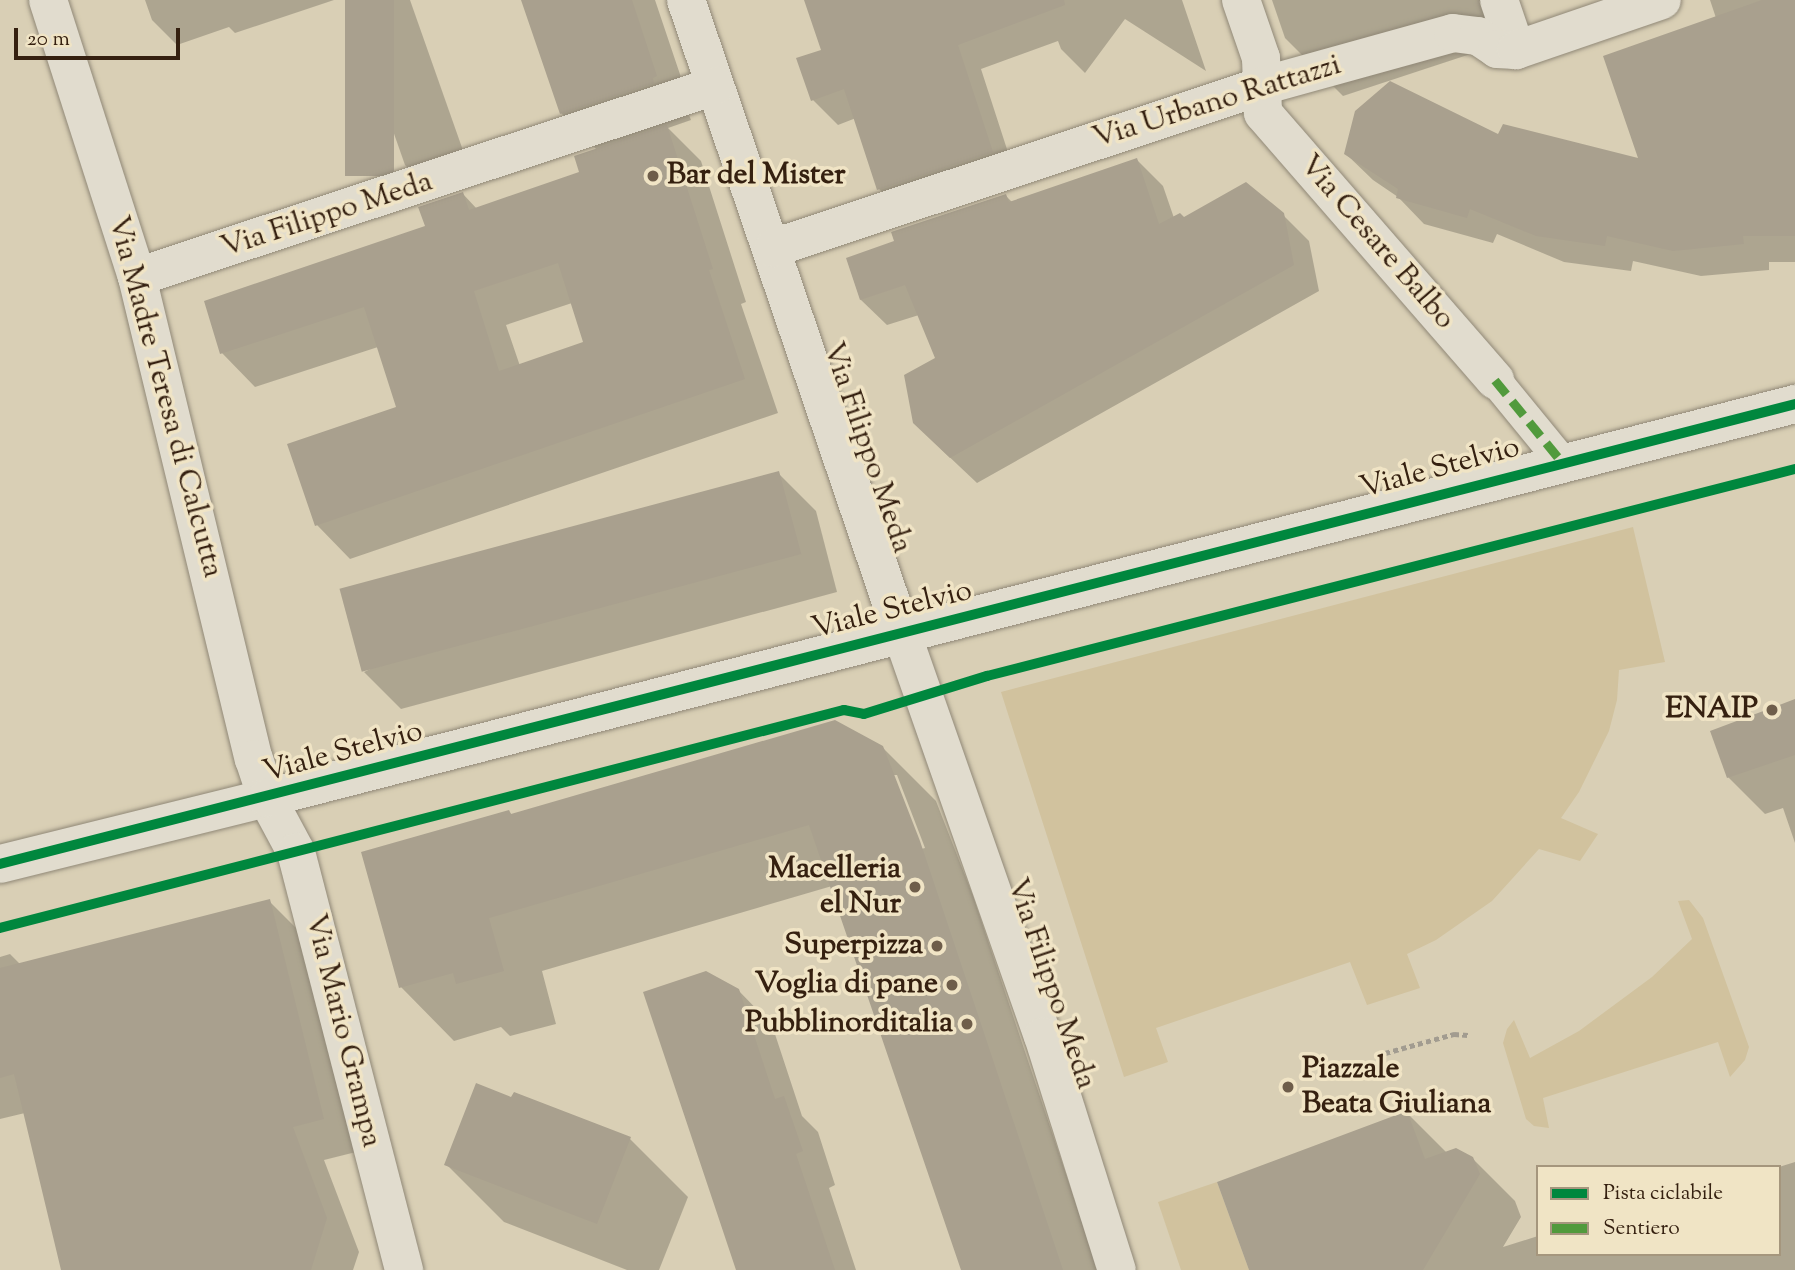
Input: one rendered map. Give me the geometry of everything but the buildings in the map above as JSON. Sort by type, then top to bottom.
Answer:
[{"type":"street","name":"Via Madre Teresa di Calcutta","points":[[48,0],[137,277],[254,759],[267,798]]},
{"type":"street","name":"Via Filippo Meda","points":[[686,0],[773,248],[902,634],[1043,1036],[1117,1270]]},
{"type":"street","name":"Via Cesare Balbo","points":[[1241,0],[1261,58],[1263,113],[1495,380],[1562,463]]},
{"type":"street","points":[[1499,0],[1516,50],[1662,0]]},
{"type":"street","name":"Via Urbano Rattazzi","points":[[773,248],[1262,86],[1453,33],[1478,36],[1497,49],[1516,50]]},
{"type":"street","name":"Via Filippo Meda","points":[[137,277],[715,86]]},
{"type":"street","name":"Viale Stelvio","points":[[0,864],[267,798],[1795,404]]},
{"type":"street","name":"Via Mario Grampa","points":[[267,798],[296,852],[404,1270]]},
{"type":"path","points":[[1385,1053],[1454,1034],[1468,1035]]},
{"type":"shaded area","points":[[1633,527],[1665,662],[1619,670],[1617,700],[1609,731],[1579,792],[1561,818],[1598,834],[1580,861],[1539,849],[1492,901],[1436,940],[1407,954],[1420,988],[1367,1005],[1350,962],[1156,1028],[1168,1062],[1124,1077],[1001,692]]},
{"type":"shaded area","points":[[1689,900],[1703,918],[1749,1047],[1745,1060],[1730,1077],[1718,1042],[1543,1098],[1549,1128],[1534,1126],[1526,1119],[1503,1043],[1507,1029],[1514,1020],[1530,1058],[1579,1031],[1652,977],[1692,939],[1678,901]]},
{"type":"shaded area","points":[[1217,1182],[1249,1270],[1181,1270],[1158,1202]]},
{"type":"marked path","points":[[1495,380],[1562,462]]},
{"type":"cycle path","points":[[0,864],[1795,404]]},
{"type":"cycle path","points":[[0,928],[844,710],[864,714],[987,676],[1795,469]]},
{"type":"place","name":"Bar del Mister","points":[[653,176]]},
{"type":"place","name":"ENAIP","points":[[1772,710]]},
{"type":"place","name":"Macelleria el Nur","points":[[915,887]]},
{"type":"place","name":"Superpizza","points":[[937,946]]},
{"type":"place","name":"Voglia di pane","points":[[952,985]]},
{"type":"place","name":"Pubblinorditalia","points":[[967,1024]]},
{"type":"place","name":"Piazzale Beata Giuliana","points":[[1288,1087]]}]
